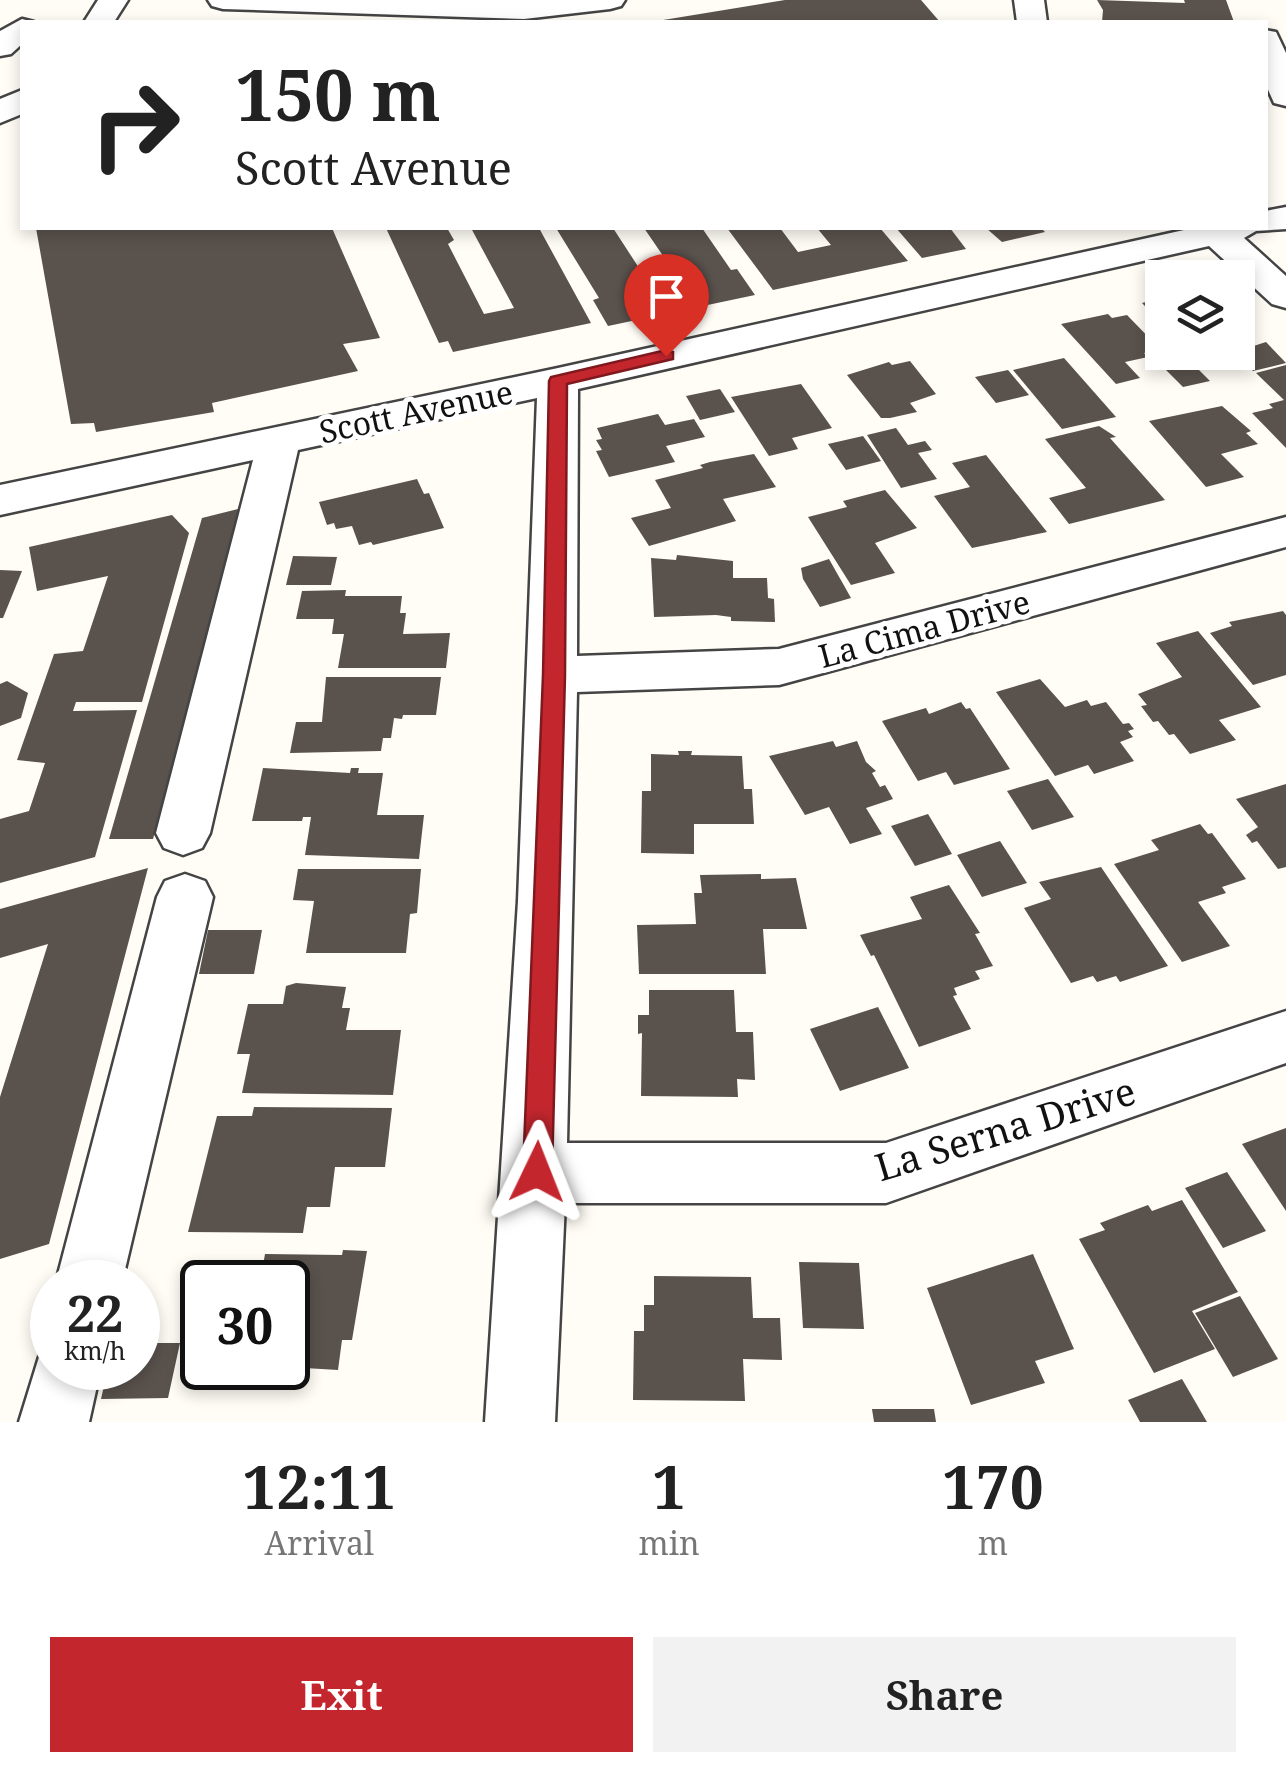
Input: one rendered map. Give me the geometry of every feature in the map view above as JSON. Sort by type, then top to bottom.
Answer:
[{"type":"street","points":[[206,4],[524,10],[610,0]]},
{"type":"street","points":[[0,47],[20,30]]},
{"type":"street","points":[[1268,58],[1280,110]]},
{"type":"street","name":"Scott Avenue","points":[[0,500],[558,381],[1219,230]]},
{"type":"street","points":[[1224,230],[1286,296]]},
{"type":"street","points":[[520,1422],[537,1172],[554,675],[558,381]]},
{"type":"street","points":[[183,833],[279,440]]},
{"type":"street","name":"La Cima Drive","points":[[554,675],[779,666],[1286,532]]},
{"type":"street","points":[[94,1260],[185,897]]},
{"type":"street","name":"La Serna Drive","points":[[537,1172],[886,1173],[1286,1036]]},
{"type":"street","points":[[54,1422],[62,1390]]},
{"type":"building","points":[[785,0],[921,0],[938,20],[663,20]]},
{"type":"building","points":[[1097,0],[1226,0],[1233,20],[1102,20],[1103,10]]},
{"type":"building","points":[[36,230],[333,230],[380,338],[343,344],[358,371],[212,403],[214,412],[96,432],[94,423],[71,424]]},
{"type":"building","points":[[387,230],[448,230],[454,240],[448,244],[484,314],[514,308],[472,230],[540,230],[591,323],[453,352],[448,341],[439,343]]},
{"type":"building","points":[[557,230],[614,230],[654,291],[683,285],[645,230],[703,230],[731,270],[737,269],[755,295],[608,326],[593,300],[599,298]]},
{"type":"building","points":[[728,230],[782,230],[798,252],[831,245],[819,230],[882,230],[908,261],[773,290]]},
{"type":"building","points":[[898,230],[952,230],[966,249],[922,258]]},
{"type":"building","points":[[988,230],[1045,232],[1002,242]]},
{"type":"building","points":[[1108,314],[1112,318],[1127,315],[1145,334],[1145,358],[1125,362],[1140,378],[1116,384],[1061,324]]},
{"type":"building","points":[[1266,342],[1286,363],[1253,371],[1255,346]]},
{"type":"building","points":[[1064,358],[1116,417],[1062,429],[1013,370]]},
{"type":"building","points":[[910,361],[936,394],[910,403],[917,412],[890,418],[881,418],[847,375],[889,362],[892,365]]},
{"type":"building","points":[[1286,365],[1286,448],[1252,413],[1273,408],[1269,404],[1284,400],[1256,373]]},
{"type":"building","points":[[1008,370],[1029,395],[996,403],[975,377]]},
{"type":"building","points":[[1166,370],[1199,370],[1210,381],[1183,387]]},
{"type":"building","points":[[801,384],[832,428],[792,438],[798,449],[769,456],[731,397]]},
{"type":"building","points":[[720,389],[735,412],[700,420],[686,396]]},
{"type":"building","points":[[1222,406],[1251,431],[1246,433],[1258,444],[1221,454],[1244,477],[1206,487],[1149,421]]},
{"type":"building","points":[[658,414],[665,425],[694,419],[705,437],[666,446],[675,462],[609,477],[596,451],[602,450],[596,440],[602,439],[597,428]]},
{"type":"building","points":[[1099,426],[1116,437],[1110,438],[1165,500],[1069,524],[1049,498],[1086,488],[1045,439]]},
{"type":"building","points":[[896,428],[908,445],[925,441],[932,450],[918,453],[937,479],[901,488],[867,435]]},
{"type":"building","points":[[863,436],[881,461],[846,470],[828,444]]},
{"type":"building","points":[[754,454],[776,487],[723,499],[736,521],[649,546],[631,518],[671,508],[655,480],[703,468],[700,465],[710,462]]},
{"type":"building","points":[[986,455],[1047,532],[972,548],[934,496],[970,487],[952,463]]},
{"type":"building","points":[[417,479],[424,494],[429,493],[444,528],[359,545],[352,526],[336,529],[334,523],[327,525],[319,502]]},
{"type":"building","points":[[885,490],[917,528],[875,543],[895,573],[851,585],[808,517],[847,507],[843,501]]},
{"type":"building","points":[[242,508],[153,839],[109,839],[202,518]]},
{"type":"building","points":[[172,515],[189,533],[142,702],[76,702],[73,711],[137,710],[95,857],[0,883],[0,819],[29,811],[45,763],[17,760],[54,654],[83,651],[108,576],[37,591],[29,547]]},
{"type":"building","points":[[677,555],[733,561],[733,578],[767,578],[768,598],[774,599],[775,622],[731,621],[731,617],[716,615],[654,617],[651,558],[676,560]]},
{"type":"building","points":[[293,556],[337,557],[331,585],[286,585]]},
{"type":"building","points":[[829,559],[851,598],[820,607],[803,579],[801,568]]},
{"type":"building","points":[[0,570],[22,571],[3,618],[0,618]]},
{"type":"building","points":[[346,590],[345,596],[402,596],[400,613],[406,613],[403,634],[450,633],[446,668],[338,668],[344,634],[332,634],[334,619],[296,619],[302,591]]},
{"type":"building","points":[[1283,611],[1286,675],[1253,685],[1210,633],[1232,626],[1229,622]]},
{"type":"building","points":[[1198,631],[1261,707],[1219,720],[1236,740],[1190,754],[1174,734],[1169,735],[1158,721],[1153,722],[1141,706],[1147,705],[1138,694],[1182,677],[1156,643]]},
{"type":"building","points":[[326,677],[441,677],[436,715],[394,718],[391,738],[383,738],[381,751],[290,753],[296,722],[322,722]]},
{"type":"building","points":[[1040,679],[1065,707],[1087,700],[1091,706],[1106,702],[1123,724],[1129,723],[1134,729],[1128,731],[1133,737],[1120,742],[1134,761],[1094,774],[1088,765],[1055,776],[996,692]]},
{"type":"building","points":[[7,681],[28,693],[21,718],[0,726],[0,684]]},
{"type":"building","points":[[961,702],[966,709],[970,708],[1010,769],[954,785],[946,772],[918,781],[882,721],[926,708],[929,714]]},
{"type":"building","points":[[833,741],[836,747],[857,741],[866,762],[876,771],[872,773],[880,787],[885,785],[893,799],[866,808],[882,834],[850,844],[829,807],[805,815],[769,756]]},
{"type":"building","points":[[678,751],[742,756],[744,789],[752,789],[754,824],[694,824],[694,854],[641,853],[642,791],[651,791],[651,754],[679,755]]},
{"type":"building","points":[[263,768],[350,773],[351,768],[359,768],[358,773],[383,773],[377,815],[424,815],[419,859],[305,855],[311,817],[303,817],[302,821],[252,821]]},
{"type":"building","points":[[1048,779],[1074,817],[1032,830],[1007,791]]},
{"type":"building","points":[[1286,784],[1286,867],[1278,869],[1257,841],[1252,843],[1246,835],[1258,827],[1236,799]]},
{"type":"building","points":[[928,814],[952,854],[915,866],[891,826]]},
{"type":"building","points":[[1200,824],[1208,834],[1212,833],[1246,879],[1222,887],[1226,893],[1198,902],[1230,946],[1182,962],[1114,864],[1159,850],[1151,840]]},
{"type":"building","points":[[1000,841],[1027,883],[982,897],[957,855]]},
{"type":"building","points":[[1101,867],[1168,966],[1120,982],[1116,976],[1097,982],[1093,976],[1071,983],[1024,908],[1051,899],[1039,882]]},
{"type":"building","points":[[148,868],[49,1244],[0,1259],[0,1097],[48,944],[0,958],[0,909]]},
{"type":"building","points":[[298,869],[421,869],[417,913],[410,914],[406,953],[306,953],[314,901],[293,900]]},
{"type":"building","points":[[761,874],[761,879],[796,878],[807,929],[763,929],[766,974],[639,974],[637,925],[696,924],[694,893],[702,893],[700,875]]},
{"type":"building","points":[[949,885],[980,933],[975,934],[993,966],[975,971],[980,979],[954,988],[957,995],[953,996],[971,1029],[919,1047],[874,955],[871,956],[860,935],[922,919],[910,897]]},
{"type":"building","points":[[208,930],[262,930],[254,974],[199,974]]},
{"type":"building","points":[[296,983],[346,987],[342,1008],[350,1008],[346,1030],[401,1030],[393,1095],[242,1093],[250,1054],[237,1054],[248,1004],[283,1004],[286,986]]},
{"type":"building","points":[[649,990],[734,990],[736,1032],[753,1032],[755,1080],[737,1079],[738,1097],[641,1096],[642,1033],[638,1034],[638,1015],[649,1015]]},
{"type":"building","points":[[878,1007],[909,1068],[840,1091],[810,1029]]},
{"type":"building","points":[[254,1107],[392,1108],[385,1167],[335,1167],[330,1207],[307,1207],[303,1233],[188,1232],[217,1116],[252,1116]]},
{"type":"building","points":[[1286,1128],[1286,1211],[1242,1144]]},
{"type":"building","points":[[1227,1172],[1266,1231],[1223,1248],[1185,1188]]},
{"type":"building","points":[[1182,1200],[1238,1292],[1192,1311],[1215,1349],[1154,1373],[1079,1239],[1105,1230],[1100,1223],[1148,1205],[1152,1211]]},
{"type":"building","points":[[343,1250],[367,1251],[352,1340],[342,1340],[338,1370],[310,1368],[310,1260],[264,1260],[265,1254],[342,1255]]},
{"type":"building","points":[[1033,1254],[1074,1349],[1035,1361],[1045,1383],[971,1405],[927,1288]]},
{"type":"building","points":[[799,1262],[859,1263],[864,1329],[803,1328]]},
{"type":"building","points":[[654,1276],[751,1277],[753,1318],[780,1318],[782,1360],[743,1359],[745,1401],[633,1400],[634,1331],[644,1331],[644,1305],[654,1305]]},
{"type":"building","points":[[1240,1296],[1278,1359],[1233,1377],[1195,1313]]},
{"type":"building","points":[[160,1343],[180,1343],[168,1398],[101,1399],[103,1390],[160,1390]]},
{"type":"building","points":[[1182,1379],[1207,1422],[1140,1422],[1128,1400]]},
{"type":"building","points":[[872,1409],[934,1409],[936,1422],[874,1422]]},
{"type":"route","points":[[537,1172],[554,675],[558,381],[666,356]]}]
